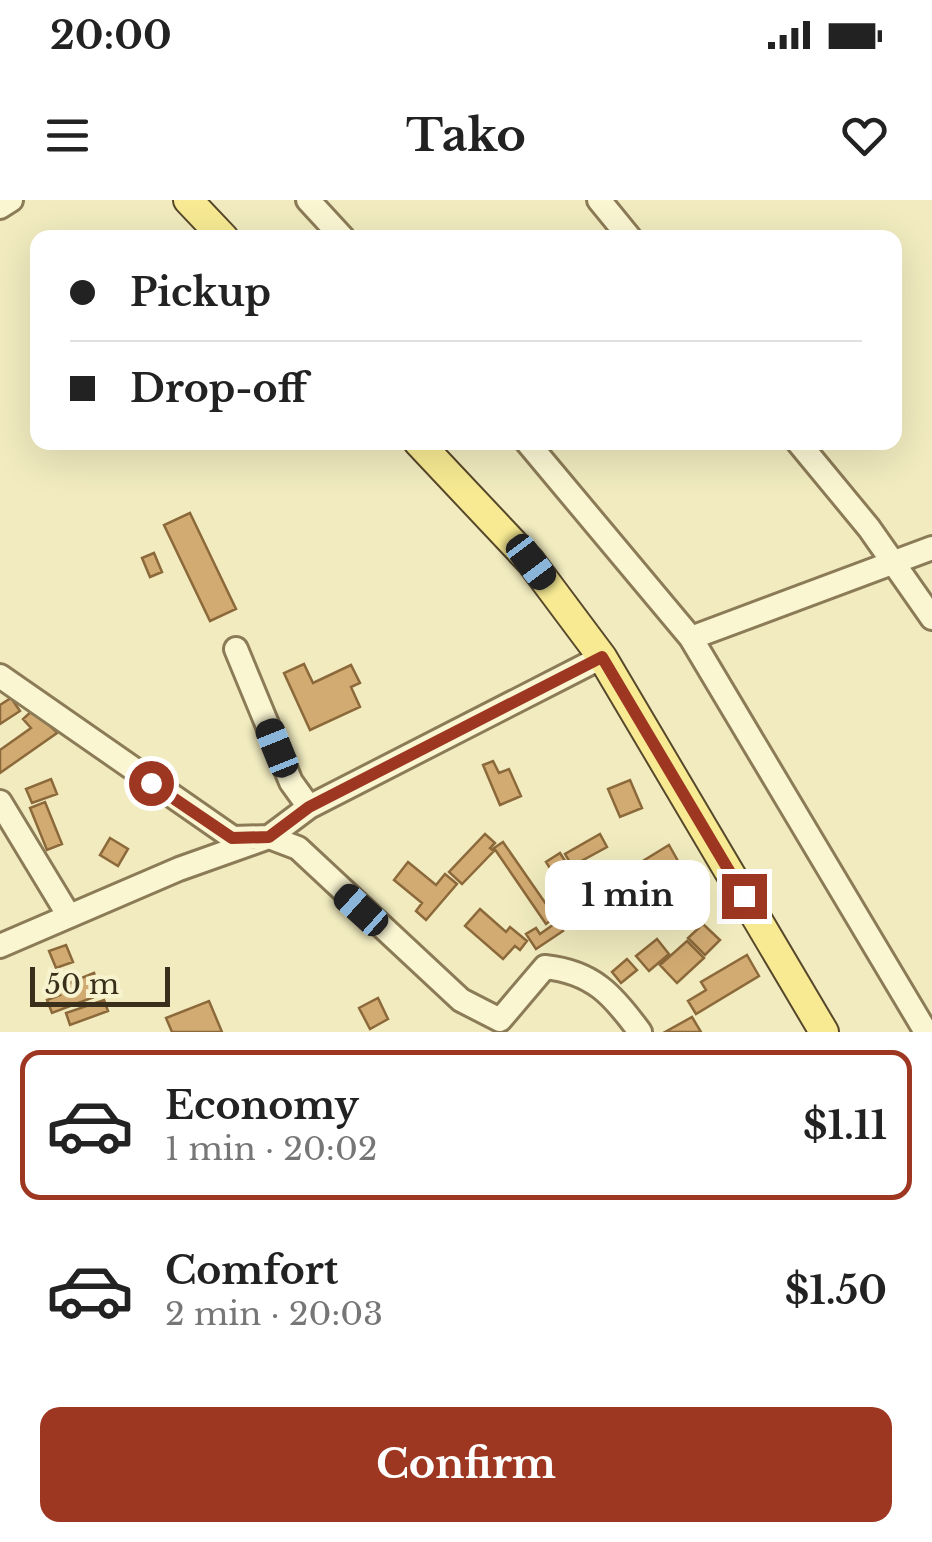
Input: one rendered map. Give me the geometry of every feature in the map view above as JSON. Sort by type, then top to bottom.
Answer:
[{"type":"main road","points":[[188,200],[216,230]]},
{"type":"main road","points":[[426,450],[531,562],[602,657],[824,1032]]},
{"type":"street","points":[[0,207],[11,200]]},
{"type":"street","points":[[308,200],[336,230]]},
{"type":"street","points":[[599,200],[623,230]]},
{"type":"street","points":[[534,450],[691,638],[926,1032]]},
{"type":"street","points":[[804,450],[932,618]]},
{"type":"street","points":[[691,638],[932,548]]},
{"type":"street","points":[[236,649],[291,782],[309,807]]},
{"type":"street","points":[[0,946],[269,837],[309,807],[602,657]]},
{"type":"street","points":[[0,676],[232,838],[269,837],[298,848],[490,1026],[545,967],[572,970],[604,985],[640,1032]]},
{"type":"street","points":[[0,802],[69,916]]},
{"type":"building","points":[[190,513],[236,609],[210,621],[164,525]]},
{"type":"building","points":[[154,553],[162,572],[150,577],[142,558]]},
{"type":"building","points":[[304,664],[313,683],[351,665],[360,683],[351,687],[360,707],[310,730],[284,673]]},
{"type":"building","points":[[11,698],[20,711],[0,724],[0,705]]},
{"type":"building","points":[[34,709],[57,733],[0,773],[0,750],[31,728],[23,719]]},
{"type":"building","points":[[493,761],[499,773],[509,769],[521,796],[500,805],[483,765]]},
{"type":"building","points":[[51,779],[57,794],[32,803],[26,789]]},
{"type":"building","points":[[630,780],[642,808],[620,817],[608,789]]},
{"type":"building","points":[[45,802],[62,844],[47,850],[30,808]]},
{"type":"building","points":[[485,834],[495,843],[490,848],[494,851],[462,884],[449,872]]},
{"type":"building","points":[[600,834],[607,847],[572,866],[565,854]]},
{"type":"building","points":[[110,838],[128,849],[118,866],[100,855]]},
{"type":"building","points":[[503,842],[555,917],[546,924],[494,848]]},
{"type":"building","points":[[669,845],[678,861],[582,920],[546,862],[560,853],[587,895]]},
{"type":"building","points":[[408,862],[436,885],[445,874],[457,884],[426,920],[416,911],[422,903],[394,880]]},
{"type":"building","points":[[480,909],[506,932],[510,927],[527,941],[520,950],[515,946],[503,959],[465,926]]},
{"type":"building","points":[[557,922],[563,931],[536,949],[526,934],[536,928],[540,934]]},
{"type":"building","points":[[703,924],[720,940],[705,955],[688,938]]},
{"type":"building","points":[[657,939],[669,954],[649,971],[636,956]]},
{"type":"building","points":[[687,941],[704,958],[677,983],[660,965]]},
{"type":"building","points":[[66,945],[73,962],[56,968],[49,951]]},
{"type":"building","points":[[747,955],[759,976],[696,1014],[688,1001],[706,990],[701,982]]},
{"type":"building","points":[[627,959],[637,970],[621,983],[612,972]]},
{"type":"building","points":[[94,973],[102,994],[52,1013],[47,1000],[60,995],[57,988]]},
{"type":"building","points":[[378,998],[388,1019],[370,1029],[359,1008]]},
{"type":"building","points":[[104,1000],[108,1011],[70,1025],[66,1013]]},
{"type":"building","points":[[209,1001],[222,1032],[172,1032],[166,1018]]},
{"type":"building","points":[[692,1017],[701,1032],[665,1032]]},
{"type":"route","points":[[151,783],[232,838],[269,837],[309,807],[602,657],[744,896]]}]
